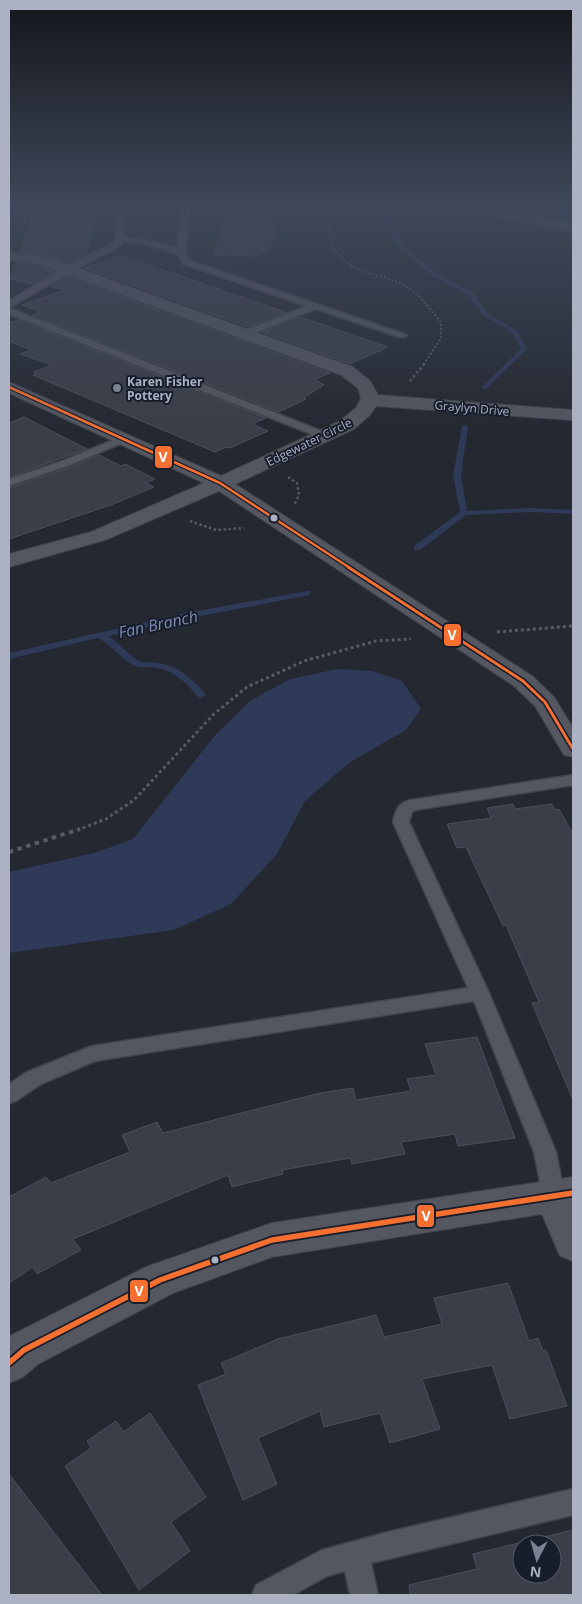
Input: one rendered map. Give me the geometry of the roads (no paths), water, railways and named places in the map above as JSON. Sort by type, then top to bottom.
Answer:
[{"type":"street","points":[[94,280],[346,371],[363,383],[370,394],[370,400]]},
{"type":"street","points":[[9,387],[220,484],[523,681],[545,702],[573,750]]},
{"type":"street","name":"Edgewater Circle","points":[[9,561],[98,536],[178,503],[347,425],[366,412],[370,400]]},
{"type":"street","name":"Graylyn Drive","points":[[370,400],[573,415]]},
{"type":"street","points":[[9,1363],[24,1350],[160,1280],[272,1240],[564,1195],[573,1244]]},
{"type":"lane","points":[[9,304],[50,280]]},
{"type":"lane","points":[[238,280],[402,335]]},
{"type":"lane","points":[[244,334],[315,306]]},
{"type":"lane","points":[[9,311],[325,436]]},
{"type":"lane","points":[[9,483],[66,463],[123,439]]},
{"type":"lane","points":[[564,1195],[480,993],[401,822],[401,815],[404,809],[411,806],[573,780]]},
{"type":"lane","points":[[9,1095],[34,1078],[92,1054],[480,993]]},
{"type":"lane","points":[[266,1595],[322,1564],[355,1554],[573,1502]]},
{"type":"lane","points":[[355,1554],[364,1595]]},
{"type":"water","points":[[337,669],[372,671],[402,681],[421,709],[406,730],[349,763],[305,801],[277,854],[231,904],[174,930],[9,953],[9,872],[94,853],[133,839],[216,734],[250,701],[290,679]]},
{"type":"waterway","name":"Fan Branch","points":[[444,280],[470,293],[485,314],[514,331],[524,349],[484,388]]},
{"type":"waterway","name":"Fan Branch","points":[[464,513],[457,475],[465,427]]},
{"type":"waterway","points":[[464,513],[532,510],[573,512]]},
{"type":"waterway","name":"Fan Branch","points":[[417,548],[464,513]]},
{"type":"waterway","name":"Fan Branch","points":[[9,656],[186,616],[307,593]]},
{"type":"waterway","points":[[100,636],[112,642],[138,664],[157,665],[176,672],[187,680],[201,695]]},
{"type":"place","name":"Karen Fisher Pottery","points":[[117,388]]}]
